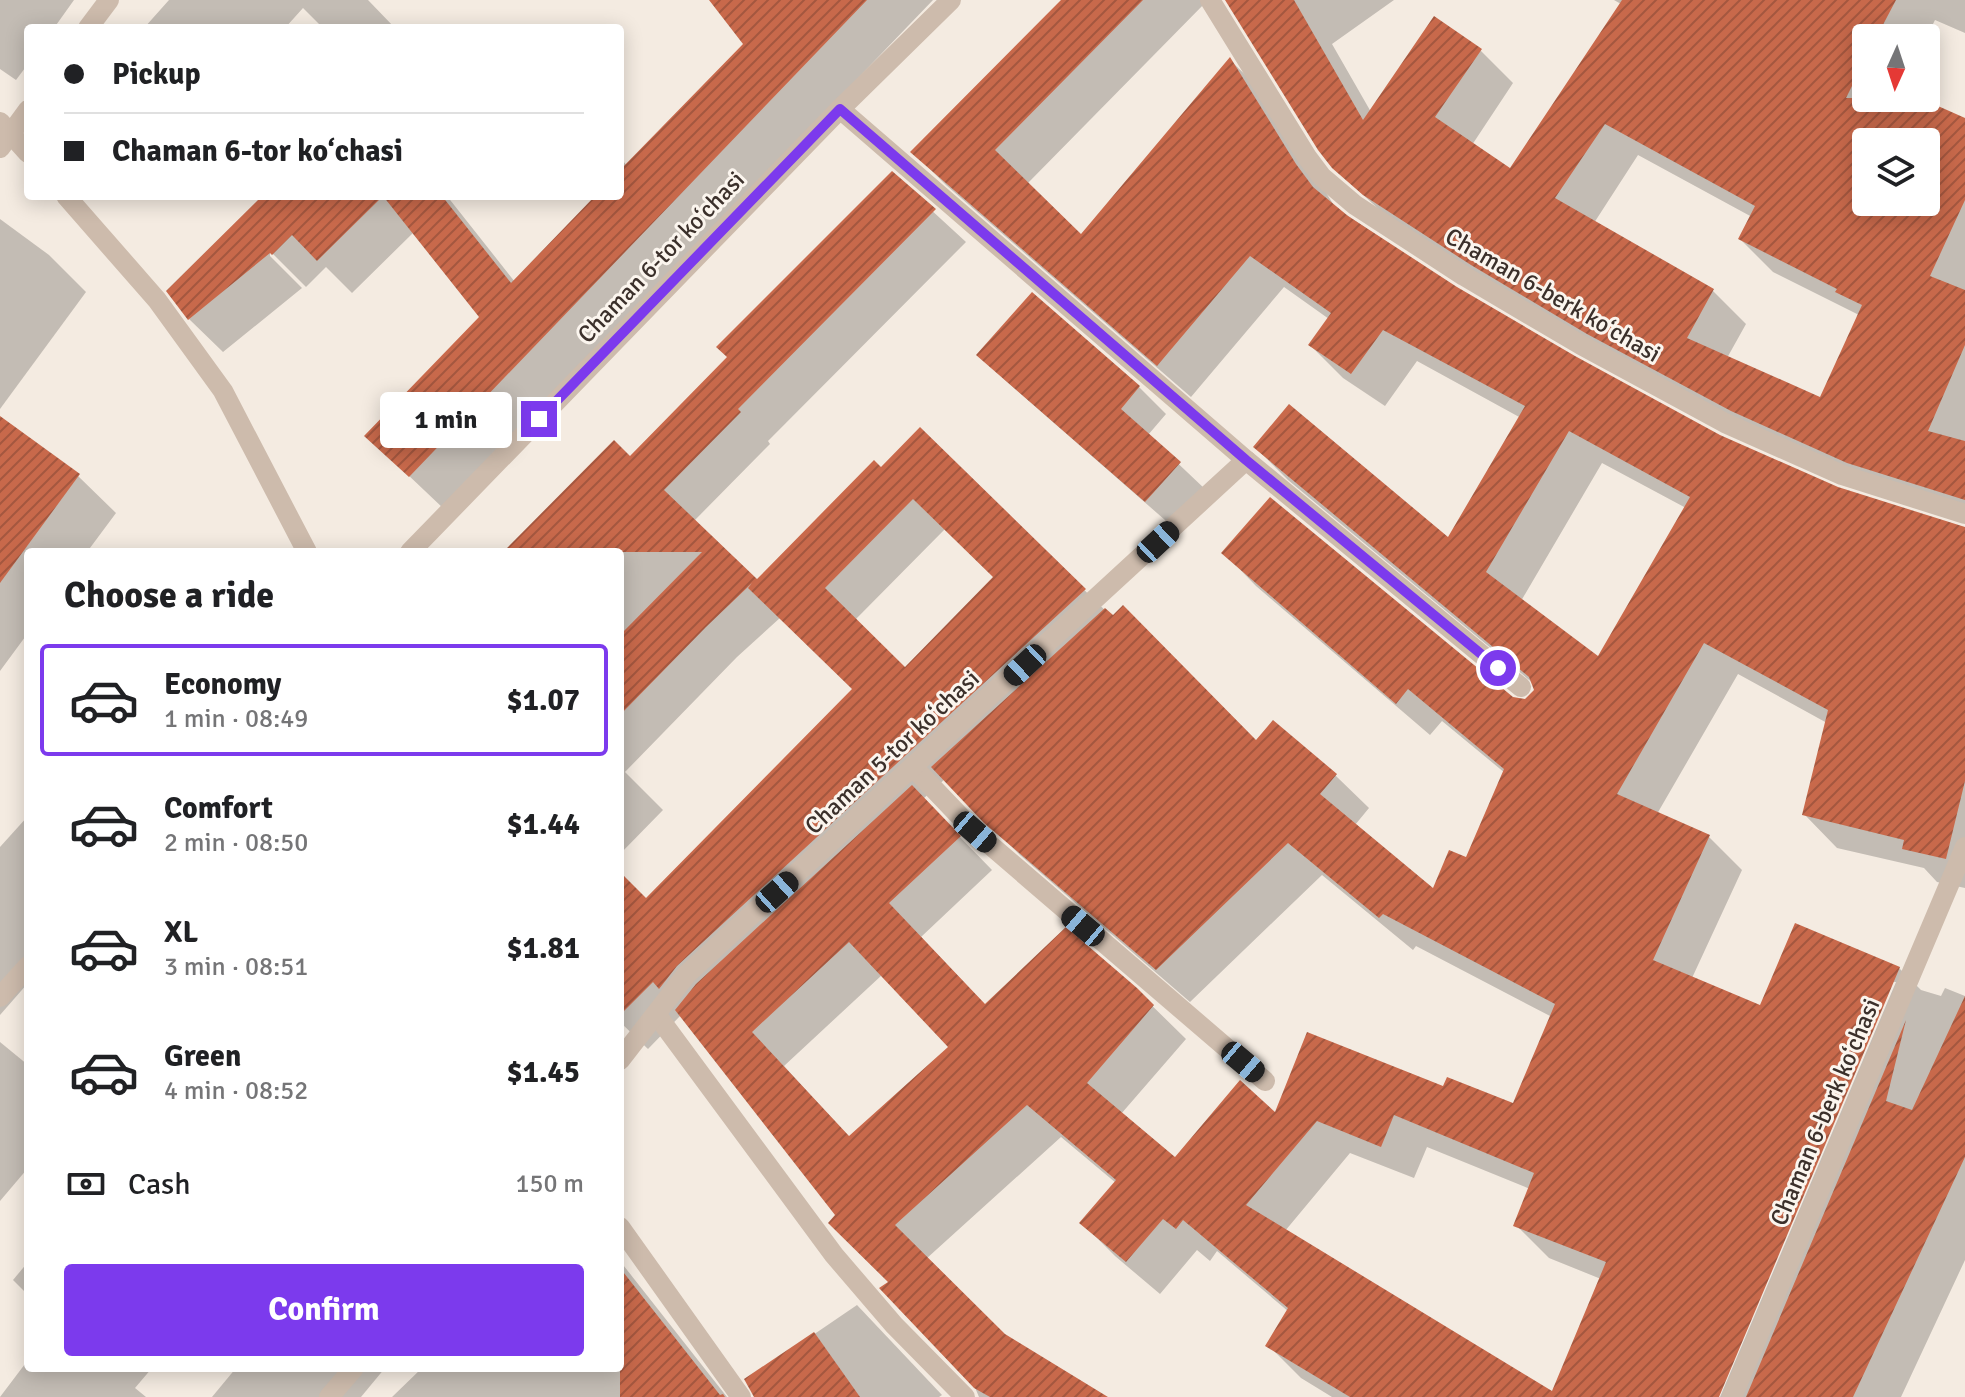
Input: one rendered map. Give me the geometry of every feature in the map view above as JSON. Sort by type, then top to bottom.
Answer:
[{"type":"street","points":[[91,24],[109,0]]},
{"type":"street","name":"Chaman 6-tor koʻchasi","points":[[414,548],[840,109],[951,0]]},
{"type":"street","name":"Chaman 6-berk koʻchasi","points":[[1210,0],[1307,157],[1322,177],[1355,205],[1477,284],[1725,423],[1842,475],[1965,514]]},
{"type":"street","points":[[840,109],[1246,460],[1521,687]]},
{"type":"street","points":[[24,114],[4,134],[24,150]]},
{"type":"street","points":[[70,200],[157,300],[223,391],[305,548]]},
{"type":"street","name":"Chaman 5-tor koʻchasi","points":[[624,1055],[686,975],[1246,460]]},
{"type":"street","points":[[914,768],[975,832],[1265,1081]]},
{"type":"street","name":"Chaman 6-berk koʻchasi","points":[[1732,1397],[1965,847]]},
{"type":"street","points":[[0,997],[24,970]]},
{"type":"street","points":[[656,1014],[834,1255],[894,1325],[965,1397]]},
{"type":"street","points":[[624,1233],[741,1397]]},
{"type":"street","points":[[329,1397],[351,1372]]},
{"type":"building","points":[[709,0],[867,0],[409,477],[364,436],[479,317],[386,200],[445,200],[511,283],[591,200],[624,200],[624,166],[743,44]]},
{"type":"building","points":[[1061,0],[1143,0],[995,150],[1081,234],[1230,57],[1313,187],[1348,216],[1457,287],[1720,435],[1838,487],[1965,527],[1965,781],[1946,859],[1902,849],[1904,840],[1802,815],[1828,710],[1704,643],[1617,794],[1710,835],[1653,960],[1760,1005],[1795,923],[1900,967],[1719,1397],[1350,1397],[1265,1346],[1288,1308],[1183,1220],[1176,1229],[1163,1219],[1126,1262],[1079,1223],[1116,1180],[1027,1105],[895,1225],[1005,1334],[1108,1397],[990,1397],[974,1388],[879,1288],[888,1282],[828,1223],[835,1215],[675,1010],[696,984],[912,785],[961,836],[889,903],[985,1004],[1066,927],[1137,988],[1154,1005],[1087,1083],[1175,1157],[1240,1080],[1275,1112],[1307,1032],[1443,1086],[1447,1077],[1513,1103],[1555,1004],[1383,914],[1379,918],[1288,843],[1156,970],[984,823],[931,767],[1105,608],[1113,615],[1123,605],[1256,740],[1273,720],[1337,774],[1320,794],[1433,888],[1449,850],[1466,857],[1504,769],[1408,689],[1396,704],[1221,553],[1270,497],[1513,697],[1525,699],[1534,690],[1529,677],[1253,447],[1289,404],[1448,537],[1525,406],[1383,330],[1351,374],[1308,345],[1331,313],[1250,256],[1157,366],[910,152]],"holes":[[[1569,431],[1690,497],[1598,656],[1486,572]],[[849,942],[948,1047],[849,1136],[752,1032]],[[1394,1115],[1534,1173],[1513,1226],[1606,1262],[1552,1391],[1246,1205],[1317,1121],[1381,1147]]]},
{"type":"building","points":[[1225,0],[1294,0],[1363,120],[1434,16],[1482,49],[1435,117],[1510,168],[1622,0],[1896,0],[1883,24],[1852,24],[1852,86],[1846,98],[1852,98],[1852,112],[1940,112],[1940,107],[1965,118],[1965,200],[1930,276],[1965,290],[1965,345],[1928,431],[1965,441],[1965,500],[1847,463],[1731,411],[1587,334],[1471,265],[1363,195],[1332,168]],"holes":[[[1605,124],[1755,206],[1738,239],[1862,305],[1820,397],[1687,338],[1714,289],[1555,198]]]},
{"type":"building","points":[[892,171],[936,209],[738,409],[741,412],[664,490],[757,579],[874,460],[881,467],[920,427],[1086,589],[677,966],[659,989],[653,982],[624,1011],[624,876],[646,898],[852,689],[748,588],[752,583],[624,711],[624,631],[702,552],[507,548],[614,440],[630,456],[727,357],[716,347]],"holes":[[[913,499],[993,577],[905,667],[825,588]]]},
{"type":"building","points":[[258,200],[379,200],[317,261],[292,235],[272,255],[270,253],[188,320],[166,291]]},
{"type":"building","points":[[1032,292],[1140,386],[1121,409],[1181,462],[1145,502],[976,355]]},
{"type":"building","points":[[0,416],[80,474],[0,583]]},
{"type":"building","points":[[1965,996],[1965,1157],[1853,1397],[1746,1397],[1906,1020],[1886,1101],[1912,1110]]},
{"type":"building","points":[[624,1273],[720,1395],[725,1397],[620,1397],[620,1372],[624,1372]]},
{"type":"building","points":[[814,1332],[860,1397],[754,1397],[744,1379]]},
{"type":"route","points":[[539,419],[840,109],[1246,460],[1498,668]]}]
